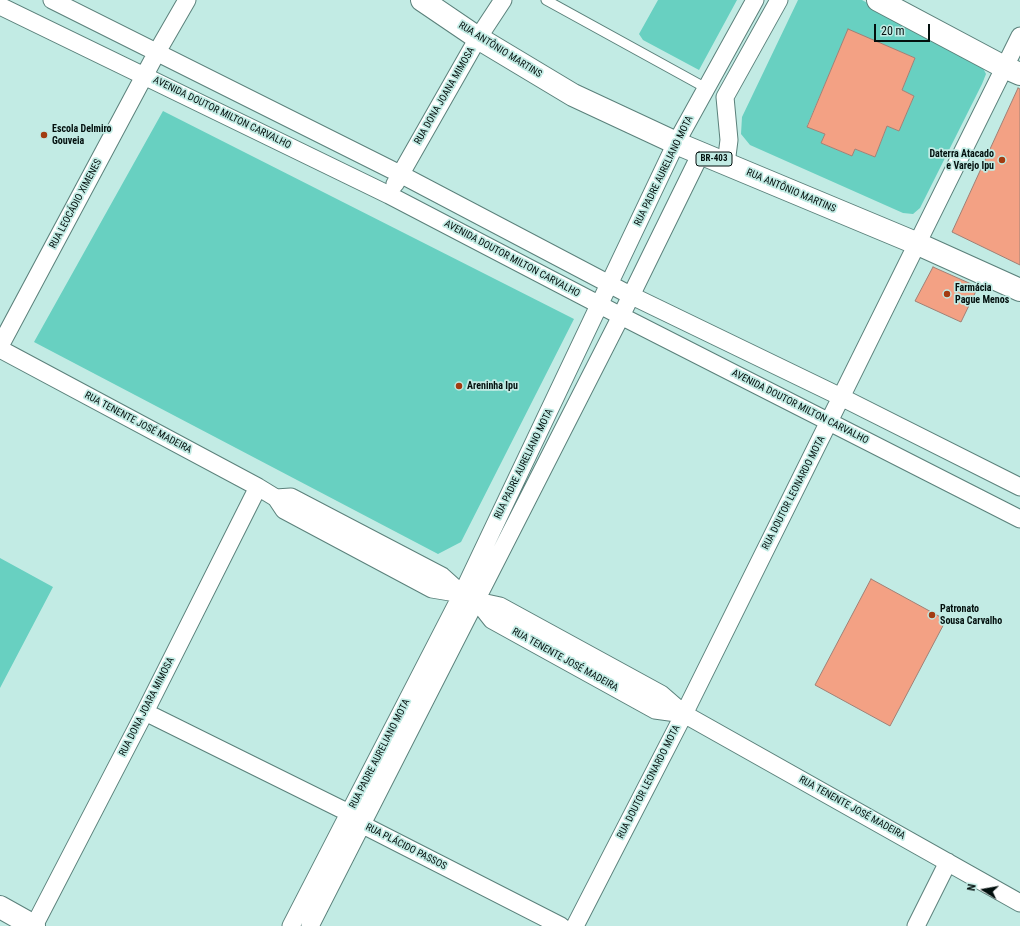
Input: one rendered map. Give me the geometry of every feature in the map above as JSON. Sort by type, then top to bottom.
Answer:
[{"type":"main road","name":"RUA ANTÔNIO MARTINS","points":[[422,0],[478,38],[573,95],[676,143],[918,244],[1020,290]]},
{"type":"main road","points":[[878,0],[1012,70]]},
{"type":"main road","points":[[0,907],[34,926]]},
{"type":"street","points":[[52,0],[400,174],[630,295],[841,397],[1020,487]]},
{"type":"street","name":"RUA LEOCÁDIO XIMENES","points":[[0,347],[157,52],[187,0]]},
{"type":"street","name":"RUA DONA JOANA MIMOSA","points":[[389,194],[478,38],[503,0]]},
{"type":"street","name":"RUA PADRE AURELIANO MOTA","points":[[310,926],[355,819],[676,143],[755,0]]},
{"type":"street","points":[[726,164],[728,124],[725,110],[725,97],[779,0]]},
{"type":"street","name":"AVENIDA DOUTOR MILTON CARVALHO","points":[[0,6],[389,194],[621,316],[1020,519]]},
{"type":"street","name":"RUA DOUTOR LEONARDO MOTA","points":[[575,926],[684,714],[918,244],[1012,70],[1020,36]]},
{"type":"street","name":"RUA PADRE AURELIANO MOTA","points":[[291,926],[355,819],[477,601],[621,316],[701,153]]},
{"type":"street","name":"RUA TENENTE JOSÉ MADEIRA","points":[[0,347],[258,487],[276,498],[284,510],[432,588],[462,594],[477,601],[492,620],[655,710],[684,714],[1020,903]]},
{"type":"street","name":"RUA DONA JOARA MIMOSA","points":[[34,926],[145,712],[258,487]]},
{"type":"street","name":"RUA PLÁCIDO PASSOS","points":[[145,712],[561,926]]},
{"type":"street","points":[[916,926],[948,862]]},
{"type":"lane","points":[[546,0],[706,88]]},
{"type":"green space","points":[[658,0],[737,0],[699,70],[643,40],[639,34]]},
{"type":"green space","points":[[798,0],[862,0],[982,66],[986,74],[920,208],[913,214],[903,213],[750,145],[741,134],[742,117]],"holes":[[[848,30],[915,58],[902,90],[914,96],[899,131],[887,126],[875,157],[855,149],[852,156],[821,143],[825,134],[807,126]]]},
{"type":"green space","points":[[163,111],[574,319],[461,542],[438,554],[34,342]]},
{"type":"green space","points":[[0,558],[53,587],[0,688]]},
{"type":"building","points":[[848,29],[915,58],[902,90],[914,96],[899,131],[887,126],[875,157],[855,149],[852,156],[821,143],[825,134],[807,127]]},
{"type":"building","name":"Daterra Atacado e Varejo Ipu","points":[[1018,88],[1020,89],[1020,265],[952,232]]},
{"type":"building","name":"Farmácia Pague Menos","points":[[933,267],[978,287],[961,322],[915,301]]},
{"type":"building","points":[[871,579],[946,620],[890,726],[815,685]]},
{"type":"place","name":"Escola Delmiro Gouveia","points":[[44,135]]},
{"type":"place","name":"Daterra Atacado e Varejo Ipu","points":[[1002,160]]},
{"type":"place","name":"Farmácia Pague Menos","points":[[947,294]]},
{"type":"place","name":"Areninha Ipu","points":[[459,386]]},
{"type":"place","name":"Patronato Sousa Carvalho","points":[[932,615]]}]
